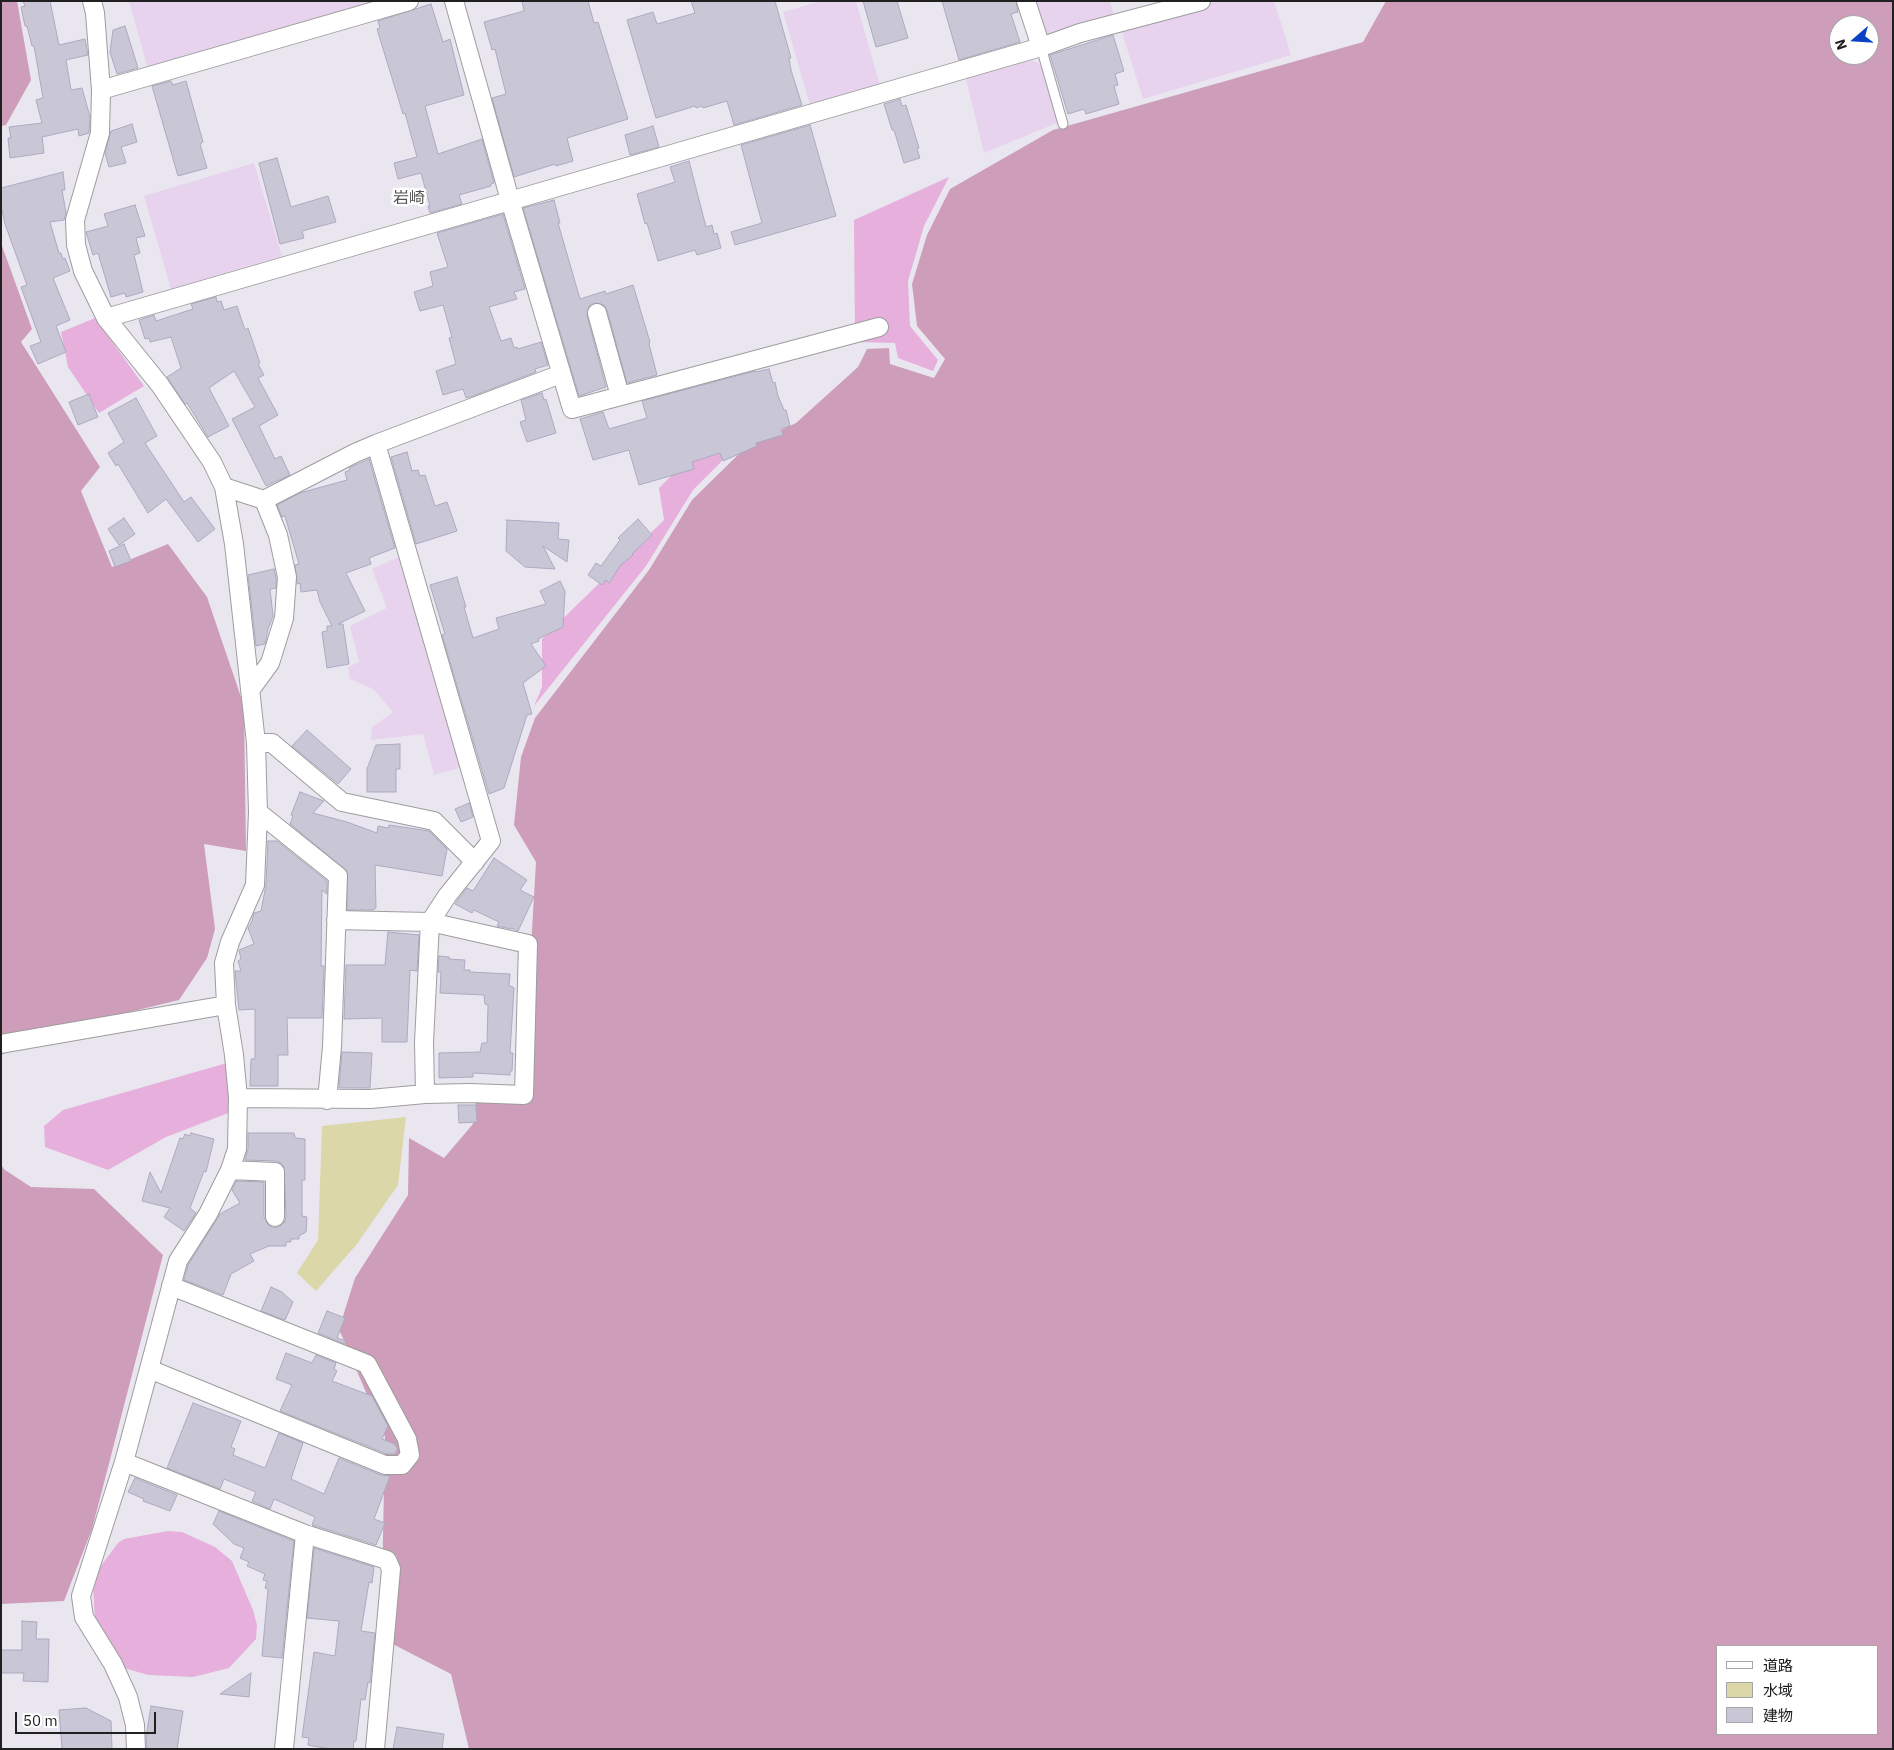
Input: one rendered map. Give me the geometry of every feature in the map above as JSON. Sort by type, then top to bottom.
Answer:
[{"type":"street","points":[[92,1],[95,13],[101,90],[100,133],[75,220],[76,245],[83,271],[106,318],[160,385],[212,462],[224,487],[234,544],[252,689],[258,812],[255,885],[230,942],[224,963],[226,1005],[234,1055],[238,1098],[237,1149],[230,1170],[208,1214],[178,1260],[124,1462],[81,1596],[84,1617],[113,1664],[128,1698],[135,1725],[136,1749]]},
{"type":"street","points":[[101,90],[409,1]]},
{"type":"street","points":[[454,1],[572,409],[879,327]]},
{"type":"street","points":[[1026,1],[1041,46]]},
{"type":"street","points":[[106,318],[1041,46],[1080,33],[1201,1]]},
{"type":"street","points":[[597,312],[620,396]]},
{"type":"street","points":[[224,487],[264,500],[376,444],[561,374]]},
{"type":"street","points":[[376,444],[491,841],[447,896],[430,922],[424,1042],[425,1094]]},
{"type":"street","points":[[252,689],[270,663],[284,618],[287,578],[278,536],[264,500]]},
{"type":"street","points":[[256,743],[272,743],[342,802],[434,820],[475,862]]},
{"type":"street","points":[[258,812],[338,876],[332,1047],[327,1100]]},
{"type":"street","points":[[238,1098],[327,1100],[470,1093],[524,1096],[528,944],[430,922],[336,920]]},
{"type":"street","points":[[1,1044],[226,1005]]},
{"type":"street","points":[[230,1170],[275,1172],[275,1217]]},
{"type":"street","points":[[149,1369],[385,1465],[402,1464],[410,1455],[407,1439],[367,1364],[171,1286]]},
{"type":"street","points":[[124,1462],[305,1534],[387,1560],[391,1569],[375,1749]]},
{"type":"street","points":[[284,1749],[305,1534]]},
{"type":"lane","points":[[1041,46],[1063,124]]},
{"type":"shaded area","points":[[1,1],[17,1],[31,80],[6,125],[1,126]]},
{"type":"shaded area","points":[[129,1],[369,1],[369,3],[148,69]]},
{"type":"shaded area","points":[[821,1],[856,1],[881,89],[811,109],[783,12]]},
{"type":"shaded area","points":[[1031,1],[1110,1],[1114,15],[1047,36]]},
{"type":"shaded area","points":[[1209,1],[1274,1],[1291,55],[1143,99],[1120,26]]},
{"type":"shaded area","points":[[1386,1],[1893,1],[1893,1749],[469,1749],[451,1674],[381,1638],[385,1437],[339,1329],[355,1278],[408,1195],[409,1138],[444,1158],[473,1124],[476,1100],[522,1100],[536,862],[514,825],[521,757],[535,718],[649,570],[692,500],[746,447],[796,423],[858,367],[867,349],[889,348],[890,364],[934,378],[945,359],[917,326],[912,284],[927,235],[950,189],[1053,130],[1363,42]]},
{"type":"shaded area","points":[[1026,57],[1042,65],[1059,122],[984,153],[965,75]]},
{"type":"shaded area","points":[[254,163],[282,256],[171,289],[144,196]]},
{"type":"shaded area","points":[[949,177],[924,226],[908,281],[910,326],[938,360],[933,371],[898,358],[895,343],[855,342],[854,220]]},
{"type":"shaded area","points":[[1,243],[32,329],[21,342],[100,467],[81,491],[112,567],[168,544],[207,597],[244,706],[246,851],[204,844],[215,929],[207,958],[179,1000],[64,1028],[1,1055]]},
{"type":"shaded area","points":[[95,318],[144,386],[99,413],[68,367],[61,332]]},
{"type":"shaded area","points":[[733,450],[693,490],[646,566],[534,706],[542,687],[542,639],[664,520],[659,488],[684,463]]},
{"type":"shaded area","points":[[403,555],[467,766],[434,775],[423,734],[371,740],[372,727],[393,712],[373,689],[350,679],[348,667],[359,662],[350,626],[387,608],[372,569]]},
{"type":"shaded area","points":[[227,1063],[231,1112],[166,1137],[108,1170],[45,1147],[44,1126],[63,1110]]},
{"type":"shaded area","points":[[1,1165],[5,1170],[31,1187],[94,1189],[163,1255],[92,1529],[64,1601],[1,1604]]},
{"type":"shaded area","points":[[168,1531],[182,1532],[215,1547],[232,1561],[253,1610],[257,1625],[256,1639],[229,1668],[193,1677],[148,1675],[121,1667],[95,1621],[93,1584],[97,1571],[118,1543],[124,1539]]},
{"type":"water","points":[[406,1117],[398,1185],[357,1244],[316,1291],[297,1273],[318,1240],[322,1126]]},
{"type":"building","points":[[23,1],[50,1],[59,45],[85,39],[88,55],[66,60],[71,90],[82,88],[90,117],[89,133],[79,136],[78,129],[42,137],[44,153],[10,158],[8,138],[11,138],[9,127],[42,123],[36,100],[43,98],[34,46],[32,46],[27,26],[25,26],[21,7],[25,6]]},
{"type":"building","points":[[522,1],[588,1],[594,23],[598,22],[628,119],[567,138],[573,161],[556,166],[555,164],[514,177],[492,98],[506,94],[495,49],[492,50],[484,22],[524,11]]},
{"type":"building","points":[[691,1],[775,1],[791,58],[789,58],[791,70],[802,105],[734,125],[727,101],[703,108],[702,106],[696,108],[695,106],[656,118],[627,20],[653,12],[657,24],[695,13]]},
{"type":"building","points":[[863,1],[897,1],[908,38],[876,47]]},
{"type":"building","points":[[942,1],[1016,1],[1018,12],[1011,14],[1020,42],[959,60]]},
{"type":"building","points":[[431,4],[443,42],[450,39],[464,95],[425,106],[438,154],[482,139],[494,183],[491,186],[459,195],[462,204],[430,213],[428,206],[430,206],[421,173],[398,179],[394,163],[417,157],[405,113],[403,114],[377,29],[380,28],[378,21]]},
{"type":"building","points":[[125,26],[138,68],[117,74],[110,52],[113,30]]},
{"type":"building","points":[[1113,35],[1124,71],[1115,74],[1118,85],[1114,86],[1119,104],[1086,114],[1084,109],[1068,114],[1050,55]]},
{"type":"building","points":[[171,81],[173,85],[186,81],[203,142],[200,144],[207,168],[178,176],[152,86]]},
{"type":"building","points":[[900,99],[902,106],[906,105],[919,148],[917,149],[920,158],[904,163],[884,104]]},
{"type":"building","points":[[132,124],[137,142],[121,147],[126,163],[109,167],[105,153],[111,131]]},
{"type":"building","points":[[810,125],[836,216],[735,245],[731,232],[762,223],[741,145]]},
{"type":"building","points":[[653,126],[659,147],[630,155],[625,135]]},
{"type":"building","points":[[277,158],[291,207],[328,196],[336,222],[302,231],[304,238],[280,244],[259,163]]},
{"type":"building","points":[[689,161],[706,227],[712,225],[714,234],[717,233],[721,248],[697,255],[695,250],[658,261],[637,194],[675,182],[670,167]]},
{"type":"building","points":[[63,172],[65,190],[62,190],[66,213],[64,220],[50,222],[59,253],[61,253],[63,259],[65,258],[70,271],[53,278],[70,320],[56,326],[66,352],[38,364],[30,346],[41,342],[21,287],[27,285],[5,224],[1,206],[1,188]]},
{"type":"building","points":[[554,200],[560,223],[558,223],[580,299],[605,291],[606,294],[633,285],[650,342],[657,375],[627,383],[607,310],[604,305],[595,303],[589,306],[587,315],[606,387],[579,396],[523,208]]},
{"type":"building","points":[[135,205],[145,236],[136,238],[140,253],[134,255],[143,292],[126,297],[125,293],[111,297],[98,253],[93,255],[86,232],[108,226],[104,214]]},
{"type":"building","points":[[503,214],[525,289],[514,292],[517,299],[489,307],[501,341],[511,338],[514,348],[517,347],[518,349],[541,342],[548,365],[535,369],[536,372],[466,398],[463,389],[443,395],[436,371],[456,364],[449,338],[452,337],[443,305],[420,311],[414,292],[433,286],[430,272],[448,267],[437,233]]},
{"type":"building","points":[[216,297],[217,302],[221,301],[224,310],[237,306],[245,330],[248,328],[260,363],[258,364],[264,375],[258,378],[278,415],[259,426],[275,459],[281,456],[290,475],[266,486],[232,419],[255,407],[234,371],[209,388],[229,426],[208,437],[187,403],[185,404],[167,377],[181,368],[171,337],[150,342],[149,338],[145,339],[139,320],[154,315],[156,321],[193,309],[191,304]]},
{"type":"building","points":[[769,369],[773,383],[775,382],[778,396],[784,410],[786,410],[790,426],[781,429],[783,435],[756,443],[757,446],[723,461],[720,453],[692,462],[694,469],[639,485],[629,450],[593,460],[580,419],[603,412],[609,429],[647,418],[642,401]]},
{"type":"building","points":[[542,393],[544,400],[546,399],[556,433],[527,442],[520,422],[526,420],[521,400]]},
{"type":"building","points":[[89,394],[98,417],[78,425],[69,402]]},
{"type":"building","points":[[136,398],[157,436],[145,443],[184,502],[191,497],[215,529],[198,542],[166,499],[148,513],[118,464],[116,466],[108,453],[124,442],[108,413]]},
{"type":"building","points":[[407,452],[412,471],[418,470],[420,476],[425,475],[435,506],[447,502],[457,531],[416,544],[391,457]]},
{"type":"building","points":[[369,459],[395,548],[369,558],[371,564],[346,573],[365,611],[338,624],[343,624],[349,664],[327,668],[322,632],[327,631],[327,626],[332,626],[320,602],[317,590],[301,592],[300,583],[297,584],[295,565],[299,564],[285,516],[282,517],[277,505],[300,493],[347,480],[345,472],[350,470],[349,468]]},
{"type":"building","points":[[124,518],[135,534],[119,545],[108,529]]},
{"type":"building","points":[[638,519],[652,535],[620,566],[609,583],[606,580],[602,585],[588,575],[596,563],[601,566],[620,540],[618,538]]},
{"type":"building","points":[[506,520],[559,523],[558,539],[569,540],[567,562],[543,546],[555,569],[525,567],[506,551]]},
{"type":"building","points":[[124,544],[131,561],[115,567],[109,551]]},
{"type":"building","points":[[274,569],[276,588],[270,589],[273,616],[265,644],[256,646],[248,575]]},
{"type":"building","points":[[457,577],[473,638],[499,629],[496,618],[546,604],[540,591],[560,581],[565,591],[563,627],[531,644],[546,666],[523,683],[532,714],[527,715],[504,788],[489,794],[442,635],[445,634],[430,585]]},
{"type":"building","points":[[307,730],[351,769],[338,784],[292,746]]},
{"type":"building","points":[[400,744],[400,769],[396,769],[396,792],[367,792],[367,769],[376,745]]},
{"type":"building","points":[[300,792],[324,801],[313,813],[347,822],[377,833],[378,826],[388,828],[389,825],[429,831],[447,849],[442,876],[375,865],[376,908],[373,910],[347,910],[347,871],[290,824],[293,816],[291,815]]},
{"type":"building","points":[[469,803],[473,817],[461,822],[455,809]]},
{"type":"building","points":[[268,841],[277,841],[327,881],[327,894],[322,890],[321,966],[324,966],[322,1018],[287,1018],[288,1055],[278,1055],[278,1086],[250,1086],[251,1059],[255,1059],[255,1009],[239,1010],[235,971],[241,971],[238,961],[241,959],[239,950],[254,944],[248,928],[254,913],[261,911],[266,885]]},
{"type":"building","points":[[494,858],[527,880],[520,890],[534,897],[518,931],[497,926],[499,922],[474,910],[472,913],[455,904],[467,888],[473,891]]},
{"type":"building","points":[[388,932],[419,935],[417,971],[410,970],[407,1042],[382,1042],[382,1018],[344,1019],[346,965],[385,965]]},
{"type":"building","points":[[439,956],[465,960],[464,970],[470,970],[470,972],[510,974],[509,986],[514,988],[510,1053],[513,1053],[510,1075],[473,1073],[473,1077],[439,1078],[439,1053],[480,1052],[482,1043],[487,1043],[488,1005],[485,1004],[484,995],[440,993],[441,972],[438,972]]},
{"type":"building","points":[[342,1052],[372,1053],[370,1088],[339,1088]]},
{"type":"building","points":[[458,1105],[476,1105],[477,1122],[459,1123]]},
{"type":"building","points":[[191,1133],[214,1139],[206,1172],[204,1171],[190,1208],[196,1213],[184,1231],[164,1217],[170,1208],[142,1201],[150,1172],[161,1193],[180,1138],[183,1139],[185,1134],[190,1136]]},
{"type":"building","points":[[248,1133],[294,1133],[295,1138],[305,1139],[305,1180],[302,1180],[302,1216],[307,1217],[306,1232],[299,1236],[299,1239],[291,1239],[291,1242],[286,1242],[286,1246],[269,1246],[250,1254],[254,1261],[231,1274],[223,1295],[184,1280],[188,1265],[220,1214],[240,1203],[232,1190],[236,1181],[264,1182],[264,1217],[269,1226],[275,1228],[280,1226],[284,1223],[286,1217],[284,1167],[276,1161],[245,1160],[248,1149]]},
{"type":"building","points":[[271,1287],[282,1292],[293,1302],[285,1320],[261,1311]]},
{"type":"building","points":[[327,1311],[345,1318],[337,1338],[346,1341],[345,1344],[318,1333]]},
{"type":"building","points":[[286,1353],[312,1363],[316,1355],[336,1363],[334,1369],[337,1371],[332,1381],[372,1396],[388,1426],[382,1439],[395,1444],[398,1448],[395,1454],[387,1454],[280,1411],[292,1385],[276,1379]]},
{"type":"building","points":[[193,1403],[241,1421],[231,1447],[235,1449],[233,1455],[265,1468],[279,1433],[303,1443],[291,1479],[324,1494],[339,1458],[381,1475],[390,1476],[374,1519],[385,1523],[376,1545],[312,1525],[315,1517],[274,1499],[270,1509],[252,1501],[256,1492],[224,1479],[220,1489],[167,1468]]},
{"type":"building","points":[[135,1478],[177,1495],[170,1511],[143,1501],[144,1499],[128,1492]]},
{"type":"building","points":[[219,1511],[294,1541],[282,1658],[262,1656],[268,1589],[265,1588],[267,1581],[263,1580],[265,1574],[247,1566],[249,1562],[240,1558],[244,1548],[234,1544],[213,1524]]},
{"type":"building","points":[[314,1548],[374,1567],[372,1583],[369,1582],[361,1631],[375,1633],[370,1683],[368,1682],[365,1700],[361,1699],[356,1741],[354,1741],[353,1749],[330,1749],[308,1745],[309,1738],[302,1737],[314,1652],[335,1656],[339,1621],[307,1618]]},
{"type":"building","points":[[22,1621],[37,1622],[36,1639],[49,1639],[48,1682],[23,1681],[24,1673],[1,1673],[1,1650],[22,1650]]},
{"type":"building","points":[[251,1673],[249,1697],[220,1694]]},
{"type":"building","points":[[151,1706],[183,1711],[177,1749],[147,1749],[146,1737]]},
{"type":"building","points":[[86,1708],[111,1721],[112,1749],[62,1749],[59,1710]]},
{"type":"building","points":[[397,1727],[444,1734],[442,1749],[393,1749]]},
{"type":"district","name":"岩崎","points":[[409,198]]}]
